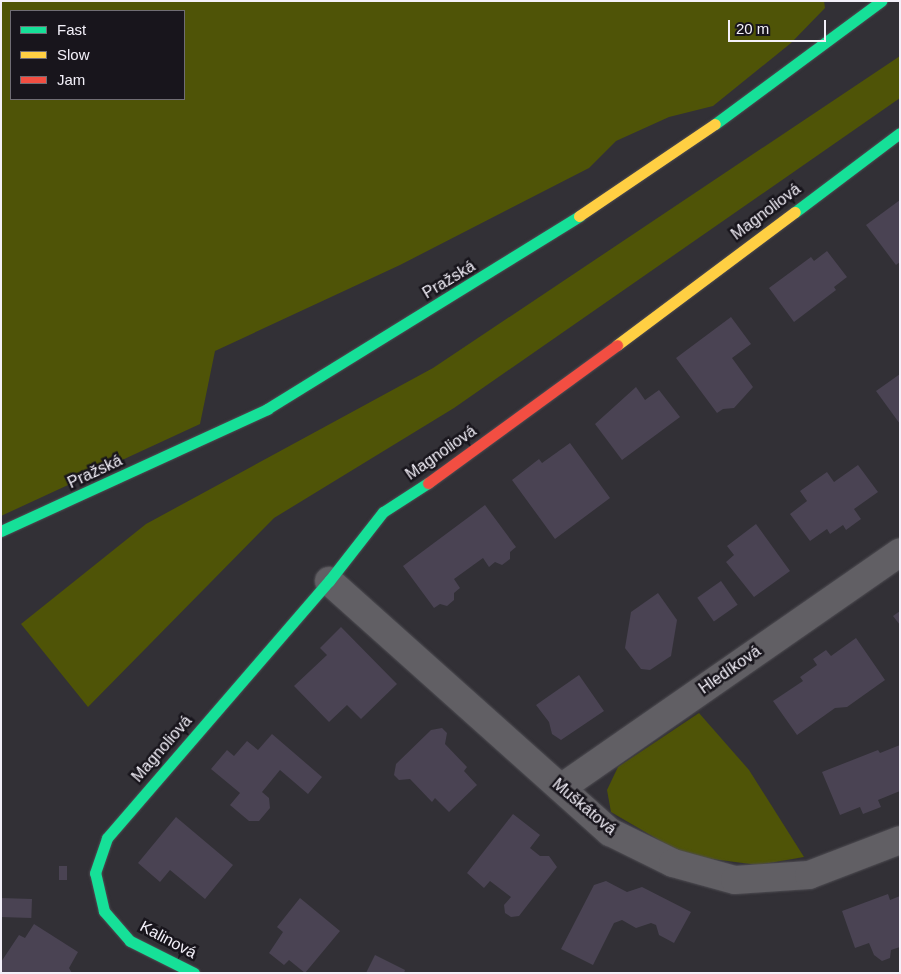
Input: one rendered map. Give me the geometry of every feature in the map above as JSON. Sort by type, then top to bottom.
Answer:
[{"type":"street","name":"Pražská","points":[[1,531],[267,409],[535,246],[718,121],[881,1]]},
{"type":"street","name":"Magnoliová","points":[[96,886],[98,859],[107,838],[329,581],[383,512],[450,468],[900,133]]},
{"type":"street","name":"Hledíková","points":[[561,788],[900,552]]},
{"type":"street","name":"Muškátová","points":[[329,581],[610,832],[673,864],[735,880],[809,875],[900,840]]},
{"type":"street","name":"Kalinová","points":[[96,886],[104,911],[119,931],[130,940],[194,973]]},
{"type":"shaded area","points":[[1,1],[824,1],[825,8],[791,43],[713,106],[669,117],[616,141],[589,168],[400,265],[215,351],[200,424],[1,516]]},
{"type":"shaded area","points":[[900,56],[900,98],[454,408],[274,518],[88,707],[21,624],[146,524],[433,368]]},
{"type":"shaded area","points":[[699,713],[749,770],[804,857],[758,865],[697,857],[676,850],[611,812],[607,790],[618,767]]},
{"type":"building","points":[[900,200],[900,262],[896,265],[866,225]]},
{"type":"building","points":[[827,251],[847,277],[834,287],[836,290],[794,322],[769,288],[811,257],[814,261]]},
{"type":"building","points":[[731,317],[751,344],[732,358],[753,387],[734,408],[723,409],[717,413],[676,358]]},
{"type":"building","points":[[900,374],[900,424],[876,391]]},
{"type":"building","points":[[636,387],[645,400],[659,390],[680,417],[622,460],[595,424]]},
{"type":"building","points":[[570,443],[610,498],[555,539],[512,480],[539,459],[542,463]]},
{"type":"building","points":[[858,465],[878,492],[854,509],[861,519],[846,530],[843,525],[830,534],[827,529],[810,541],[790,514],[807,501],[800,491],[827,472],[834,482]]},
{"type":"building","points":[[485,505],[516,547],[510,552],[510,559],[502,565],[495,562],[489,567],[483,558],[454,579],[460,588],[454,593],[454,600],[447,606],[440,604],[434,608],[403,566]]},
{"type":"building","points":[[756,524],[790,571],[754,597],[726,562],[734,555],[727,546]]},
{"type":"building","points":[[721,581],[738,605],[714,621],[697,598]]},
{"type":"building","points":[[658,593],[677,620],[671,656],[650,670],[641,669],[625,648],[631,612]]},
{"type":"building","points":[[900,611],[900,625],[893,616]]},
{"type":"building","points":[[341,627],[397,684],[361,719],[347,705],[329,722],[294,686],[327,655],[320,648]]},
{"type":"building","points":[[856,638],[885,680],[847,707],[835,708],[797,735],[773,701],[803,681],[800,677],[817,665],[813,659],[826,650],[831,656]]},
{"type":"building","points":[[579,675],[604,711],[561,740],[552,734],[549,722],[536,705]]},
{"type":"building","points":[[442,728],[447,733],[445,744],[467,767],[464,771],[477,785],[449,812],[435,798],[432,802],[410,779],[399,780],[394,775],[396,764],[431,730]]},
{"type":"building","points":[[272,734],[322,777],[308,794],[280,770],[262,792],[269,798],[270,808],[259,821],[249,821],[230,805],[240,793],[211,769],[227,750],[234,756],[247,741],[258,750]]},
{"type":"building","points":[[900,745],[900,791],[878,800],[881,807],[863,814],[860,807],[840,815],[822,772],[878,750],[880,753]]},
{"type":"building","points":[[513,814],[540,835],[530,848],[540,856],[549,856],[557,867],[519,916],[511,917],[505,913],[504,905],[511,897],[490,881],[484,888],[467,873]]},
{"type":"building","points":[[176,817],[233,865],[205,899],[170,870],[160,882],[138,863]]},
{"type":"building","points":[[59,866],[67,866],[67,880],[59,880]]},
{"type":"building","points":[[606,881],[627,892],[642,887],[691,912],[674,943],[659,935],[656,925],[651,923],[636,928],[622,920],[614,923],[593,965],[561,949],[594,885]]},
{"type":"building","points":[[888,894],[890,900],[900,896],[900,947],[891,950],[890,958],[882,961],[874,955],[869,943],[855,948],[842,911]]},
{"type":"building","points":[[1,898],[32,899],[31,918],[1,917]]},
{"type":"building","points":[[300,898],[340,931],[305,973],[289,960],[284,965],[269,953],[283,932],[277,927]]},
{"type":"building","points":[[34,924],[78,952],[69,968],[72,973],[1,973],[1,962],[19,935],[25,938]]},
{"type":"building","points":[[375,955],[405,970],[404,973],[366,973]]},
{"type":"traffic: fast","points":[[715,124],[881,1]]},
{"type":"traffic: fast","points":[[795,212],[900,133]]},
{"type":"traffic: fast","points":[[1,531],[267,409],[579,216]]},
{"type":"traffic: fast","points":[[194,973],[130,941],[104,911],[95,873],[107,838],[329,581],[383,512],[428,483]]},
{"type":"traffic: slow","points":[[579,216],[715,124]]},
{"type":"traffic: slow","points":[[617,345],[795,212]]},
{"type":"traffic: jam","points":[[428,483],[617,345]]}]
